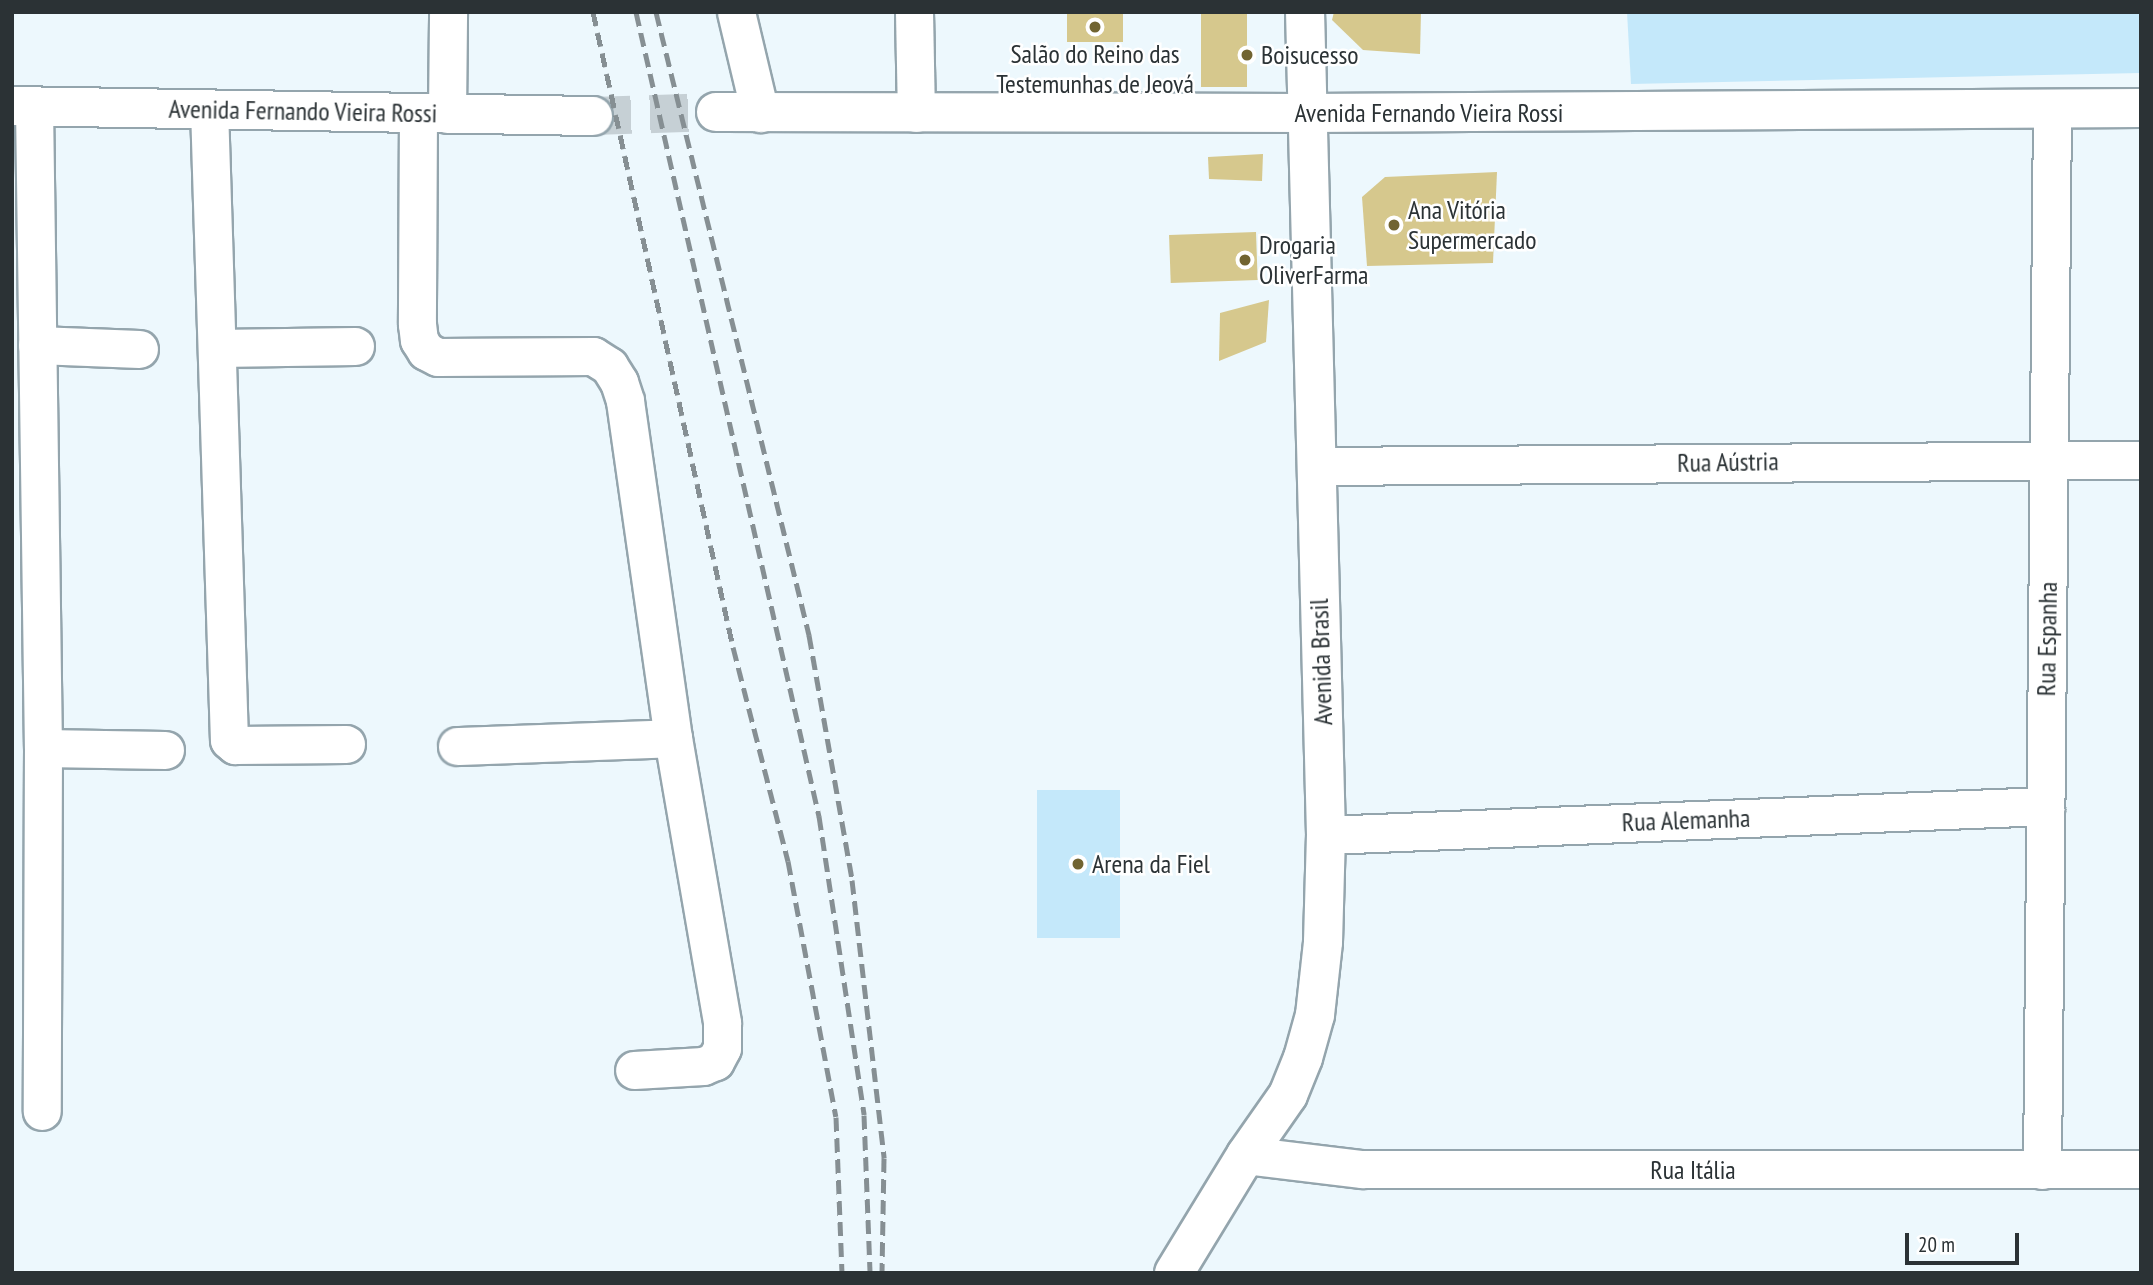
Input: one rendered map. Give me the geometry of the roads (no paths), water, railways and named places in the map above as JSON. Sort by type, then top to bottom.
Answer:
[{"type":"street","points":[[448,12],[433,114],[417,324],[419,340],[426,351],[438,356],[593,356],[609,366],[620,382],[625,401],[673,738],[722,1023],[722,1048],[715,1061],[703,1066],[634,1070]]},
{"type":"street","points":[[736,12],[760,113]]},
{"type":"street","points":[[914,12],[916,113]]},
{"type":"street","name":"Avenida Brasil","points":[[1174,1273],[1246,1155],[1288,1095],[1303,1058],[1315,1014],[1322,942],[1326,835],[1305,12]]},
{"type":"street","points":[[23,106],[37,345],[43,748],[42,1111]]},
{"type":"street","name":"Avenida Fernando Vieira Rossi","points":[[23,106],[593,116]]},
{"type":"street","points":[[209,108],[229,740],[235,745],[346,744]]},
{"type":"street","name":"Avenida Fernando Vieira Rossi","points":[[716,112],[1308,113],[2141,108]]},
{"type":"street","name":"Rua Espanha","points":[[2042,1170],[2052,109]]},
{"type":"street","points":[[37,345],[139,349]]},
{"type":"street","points":[[217,348],[355,346]]},
{"type":"street","name":"Rua Aústria","points":[[1315,466],[2141,460]]},
{"type":"street","points":[[457,746],[673,738]]},
{"type":"street","points":[[43,748],[165,750]]},
{"type":"street","name":"Rua Alemanha","points":[[1326,835],[2045,806]]},
{"type":"street","name":"Rua Itália","points":[[1246,1155],[1362,1170],[2141,1169]]},
{"type":"tunnel","points":[[593,116],[716,112]]},
{"type":"railway","points":[[593,12],[733,647],[788,861],[836,1117],[842,1273]]},
{"type":"railway","points":[[636,12],[819,816],[864,1115],[870,1273]]},
{"type":"railway","points":[[656,12],[809,635],[852,880],[884,1158],[882,1273]]},
{"type":"place","name":"Salão do Reino das Testemunhas de Jeová","points":[[1095,27]]},
{"type":"place","name":"Boisucesso","points":[[1247,55]]},
{"type":"place","name":"Ana Vitória Supermercado","points":[[1394,225]]},
{"type":"place","name":"Drogaria OliverFarma","points":[[1245,260]]},
{"type":"place","name":"Arena da Fiel","points":[[1078,864]]}]
